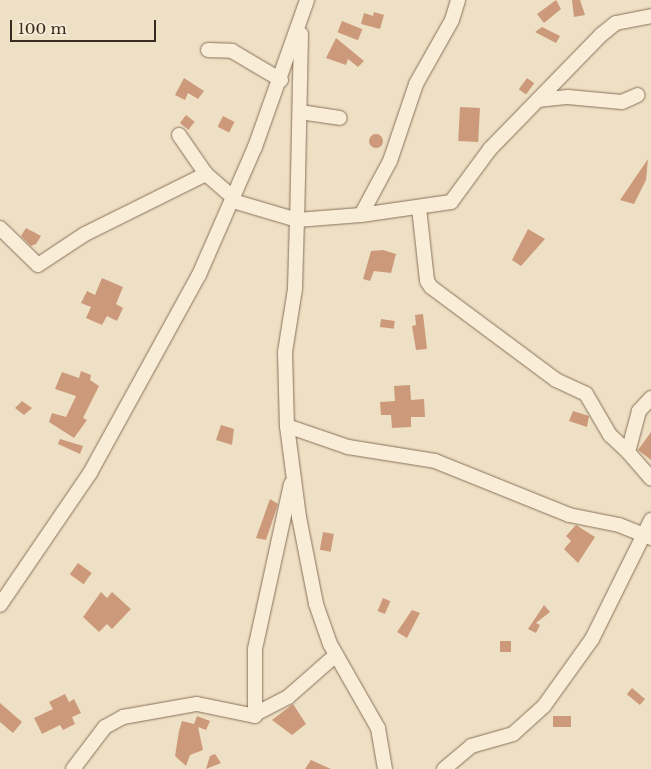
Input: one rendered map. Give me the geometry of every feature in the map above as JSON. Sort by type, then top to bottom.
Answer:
[{"type":"street","points":[[0,606],[129,407],[233,199],[281,80],[307,0]]},
{"type":"street","points":[[361,214],[387,168],[416,84],[452,20],[458,0]]},
{"type":"street","points":[[179,135],[206,174],[233,199],[297,220],[419,208],[451,202],[490,149],[616,23],[651,16]]},
{"type":"street","points":[[301,21],[295,289],[285,352],[287,426],[293,476],[316,604],[336,655],[378,728],[386,769]]},
{"type":"street","points":[[208,50],[232,51],[281,80]]},
{"type":"street","points":[[538,100],[568,97],[622,102],[638,95]]},
{"type":"street","points":[[300,112],[340,118]]},
{"type":"street","points":[[0,228],[38,265],[85,234],[206,174]]},
{"type":"street","points":[[419,208],[427,281],[431,287],[556,380],[586,394],[610,435],[651,478]]},
{"type":"street","points":[[628,452],[639,412],[651,398]]},
{"type":"street","points":[[287,426],[348,447],[436,461],[569,515],[646,536]]},
{"type":"street","points":[[257,713],[255,649],[293,476]]},
{"type":"street","points":[[444,769],[471,746],[513,734],[544,706],[606,614],[646,536],[651,520]]},
{"type":"street","points":[[73,769],[105,727],[123,717],[197,704],[245,716],[257,713],[288,698],[336,655]]},
{"type":"building","points":[[556,0],[561,9],[544,23],[537,14]]},
{"type":"building","points":[[572,0],[580,0],[585,15],[574,17]]},
{"type":"building","points":[[374,12],[384,15],[380,29],[361,24],[364,13],[373,16]]},
{"type":"building","points":[[342,21],[362,29],[358,40],[338,32]]},
{"type":"building","points":[[542,27],[560,36],[556,43],[535,32]]},
{"type":"building","points":[[336,38],[364,61],[358,67],[348,59],[346,65],[326,58]]},
{"type":"building","points":[[184,78],[204,91],[198,99],[188,93],[185,100],[175,95]]},
{"type":"building","points":[[527,78],[534,83],[526,95],[519,89]]},
{"type":"building","points":[[460,107],[480,108],[478,142],[458,141]]},
{"type":"building","points":[[186,115],[195,122],[189,130],[180,123]]},
{"type":"building","points":[[223,116],[235,122],[229,133],[218,127]]},
{"type":"building","points":[[376,134],[381,136],[383,141],[381,146],[376,148],[371,146],[369,141],[371,136]]},
{"type":"building","points":[[648,159],[646,180],[634,204],[620,200]]},
{"type":"building","points":[[26,228],[41,236],[36,244],[31,246],[21,236]]},
{"type":"building","points":[[528,229],[545,239],[521,266],[512,260]]},
{"type":"building","points":[[383,250],[396,254],[391,273],[374,271],[370,281],[363,279],[371,251]]},
{"type":"building","points":[[102,278],[123,287],[116,304],[123,308],[117,321],[107,316],[102,325],[86,318],[91,307],[81,303],[87,291],[95,295]]},
{"type":"building","points":[[423,314],[427,349],[416,350],[412,326],[416,325],[415,315]]},
{"type":"building","points":[[381,319],[395,321],[394,329],[380,327]]},
{"type":"building","points":[[81,371],[91,375],[90,380],[99,386],[83,418],[87,420],[74,438],[49,422],[52,413],[66,417],[76,396],[55,389],[62,372],[79,378]]},
{"type":"building","points":[[410,385],[411,400],[424,399],[425,417],[411,417],[411,427],[392,428],[391,415],[381,415],[380,402],[395,401],[394,386]]},
{"type":"building","points":[[22,401],[32,408],[24,415],[15,408]]},
{"type":"building","points":[[573,411],[589,416],[587,427],[569,421]]},
{"type":"building","points":[[221,425],[234,429],[232,445],[216,440]]},
{"type":"building","points":[[651,432],[651,460],[638,450]]},
{"type":"building","points":[[60,439],[83,446],[80,454],[58,444]]},
{"type":"building","points":[[270,499],[278,504],[266,540],[256,538]]},
{"type":"building","points":[[576,525],[595,537],[578,563],[564,549],[571,541],[566,536]]},
{"type":"building","points":[[323,532],[334,534],[331,552],[320,550]]},
{"type":"building","points":[[78,563],[92,573],[84,584],[70,574]]},
{"type":"building","points":[[101,592],[107,598],[112,592],[131,609],[112,629],[107,624],[99,632],[83,617]]},
{"type":"building","points":[[383,598],[390,601],[385,614],[378,611]]},
{"type":"building","points":[[544,605],[550,612],[536,623],[540,625],[536,633],[528,629]]},
{"type":"building","points":[[412,610],[420,613],[407,638],[397,632]]},
{"type":"building","points":[[500,641],[511,641],[511,652],[500,652]]},
{"type":"building","points":[[632,688],[645,699],[640,705],[627,694]]},
{"type":"building","points":[[65,694],[69,702],[74,699],[81,713],[72,717],[75,724],[63,730],[60,725],[42,734],[34,718],[53,709],[49,702]]},
{"type":"building","points":[[0,703],[22,722],[13,733],[0,722]]},
{"type":"building","points":[[293,704],[306,724],[292,735],[272,720]]},
{"type":"building","points":[[197,716],[210,721],[206,730],[198,727],[203,750],[190,755],[186,766],[175,756],[179,731],[182,721],[194,724]]},
{"type":"building","points":[[553,716],[571,716],[571,727],[553,727]]},
{"type":"building","points":[[215,754],[221,763],[206,769],[210,756]]},
{"type":"building","points":[[311,760],[331,769],[305,769]]}]
